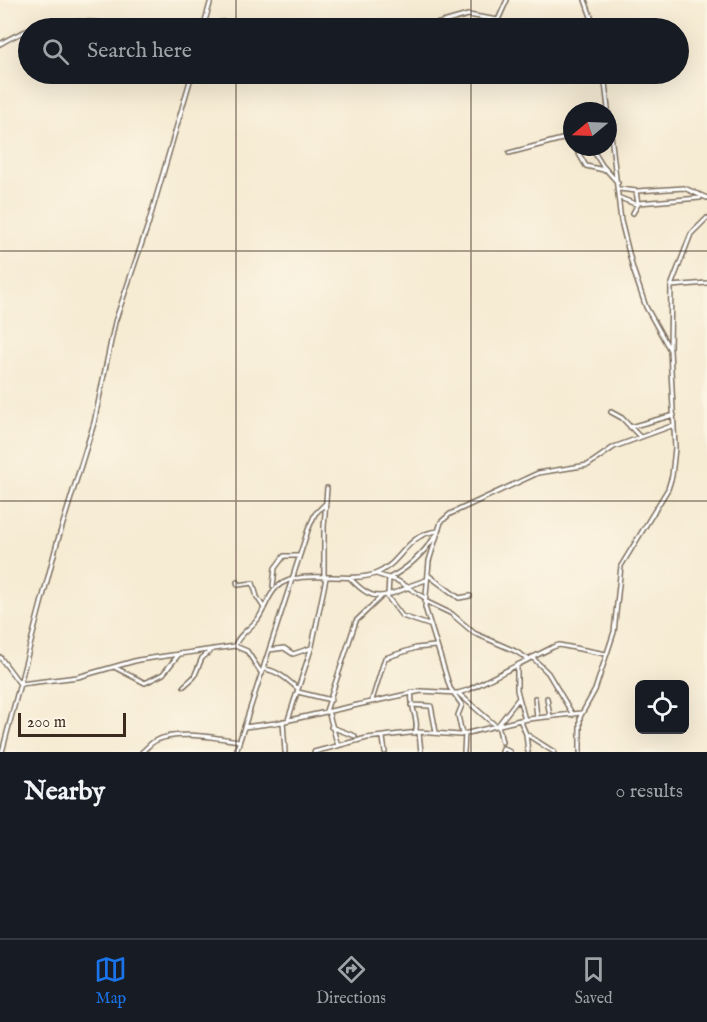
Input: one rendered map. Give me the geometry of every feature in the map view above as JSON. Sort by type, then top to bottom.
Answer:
[{"type":"street","points":[[206,18],[210,0]]},
{"type":"street","points":[[499,18],[507,0]]},
{"type":"street","points":[[585,0],[591,18]]},
{"type":"street","points":[[457,18],[467,15],[486,18]]},
{"type":"street","points":[[0,44],[18,34]]},
{"type":"street","points":[[2,752],[57,543],[94,423],[115,322],[148,225],[189,84]]},
{"type":"street","points":[[605,84],[607,102]]},
{"type":"street","points":[[509,153],[563,139]]},
{"type":"street","points":[[580,156],[586,166],[606,170]]},
{"type":"street","points":[[597,156],[618,183]]},
{"type":"street","points":[[615,156],[621,220],[637,284],[669,350]]},
{"type":"street","points":[[610,175],[617,172]]},
{"type":"street","points":[[619,189],[636,191],[684,188],[705,198]]},
{"type":"street","points":[[633,213],[638,204],[636,191]]},
{"type":"street","points":[[619,198],[638,204],[705,198]]},
{"type":"street","points":[[580,752],[581,713],[595,690],[616,619],[621,566],[647,527],[672,476],[674,415],[669,350],[671,286],[691,234],[707,218]]},
{"type":"street","points":[[671,286],[707,283]]},
{"type":"street","points":[[612,412],[640,437]]},
{"type":"street","points":[[630,427],[674,415]]},
{"type":"street","points":[[465,751],[464,734],[458,715],[462,705],[453,693],[435,646],[425,599],[427,575],[442,520],[453,512],[544,471],[588,465],[609,450],[674,425]]},
{"type":"street","points":[[285,752],[286,721],[311,648],[325,578],[327,488]]},
{"type":"street","points":[[236,752],[311,521],[326,503]]},
{"type":"street","points":[[376,574],[390,564],[412,540],[438,531]]},
{"type":"street","points":[[389,578],[406,569],[427,549],[438,531]]},
{"type":"street","points":[[273,586],[275,568],[284,556],[299,556]]},
{"type":"street","points":[[235,646],[264,608],[275,588],[293,579],[350,578],[376,574],[389,578],[452,614],[474,633],[530,658],[548,673],[573,715]]},
{"type":"street","points":[[427,575],[459,598],[470,596]]},
{"type":"street","points":[[350,578],[367,594],[381,597]]},
{"type":"street","points":[[389,578],[387,595],[399,614],[429,626]]},
{"type":"street","points":[[338,746],[327,711],[356,621],[381,597],[426,580]]},
{"type":"street","points":[[237,582],[238,585],[254,583],[257,597],[264,608]]},
{"type":"street","points":[[244,727],[286,721],[412,692],[429,690],[458,693],[477,687],[559,645],[606,654]]},
{"type":"street","points":[[20,684],[59,681],[138,660],[235,646],[247,651],[262,674]]},
{"type":"street","points":[[372,700],[385,658],[416,648],[435,646]]},
{"type":"street","points":[[269,650],[284,648],[293,654],[311,648]]},
{"type":"street","points":[[184,687],[194,677],[202,658],[213,649]]},
{"type":"street","points":[[114,668],[145,683],[163,674],[181,652]]},
{"type":"street","points":[[0,657],[20,684]]},
{"type":"street","points":[[517,666],[519,698],[525,720]]},
{"type":"street","points":[[264,669],[273,670],[298,690],[331,700]]},
{"type":"street","points":[[412,692],[411,705],[421,752]]},
{"type":"street","points":[[458,693],[497,726],[502,742]]},
{"type":"street","points":[[497,726],[519,698]]},
{"type":"street","points":[[535,698],[537,718]]},
{"type":"street","points":[[547,698],[550,717]]},
{"type":"street","points":[[411,705],[431,706],[436,732]]},
{"type":"street","points":[[314,752],[367,738],[383,738],[417,732],[464,734],[520,720],[581,713]]},
{"type":"street","points":[[520,720],[526,734],[528,752]]},
{"type":"street","points":[[331,726],[355,736]]},
{"type":"street","points":[[526,734],[554,752]]},
{"type":"street","points":[[142,752],[152,742],[168,736],[186,735],[239,741]]},
{"type":"street","points":[[383,738],[385,752]]},
{"type":"street","points":[[502,752],[503,748],[510,752]]}]
